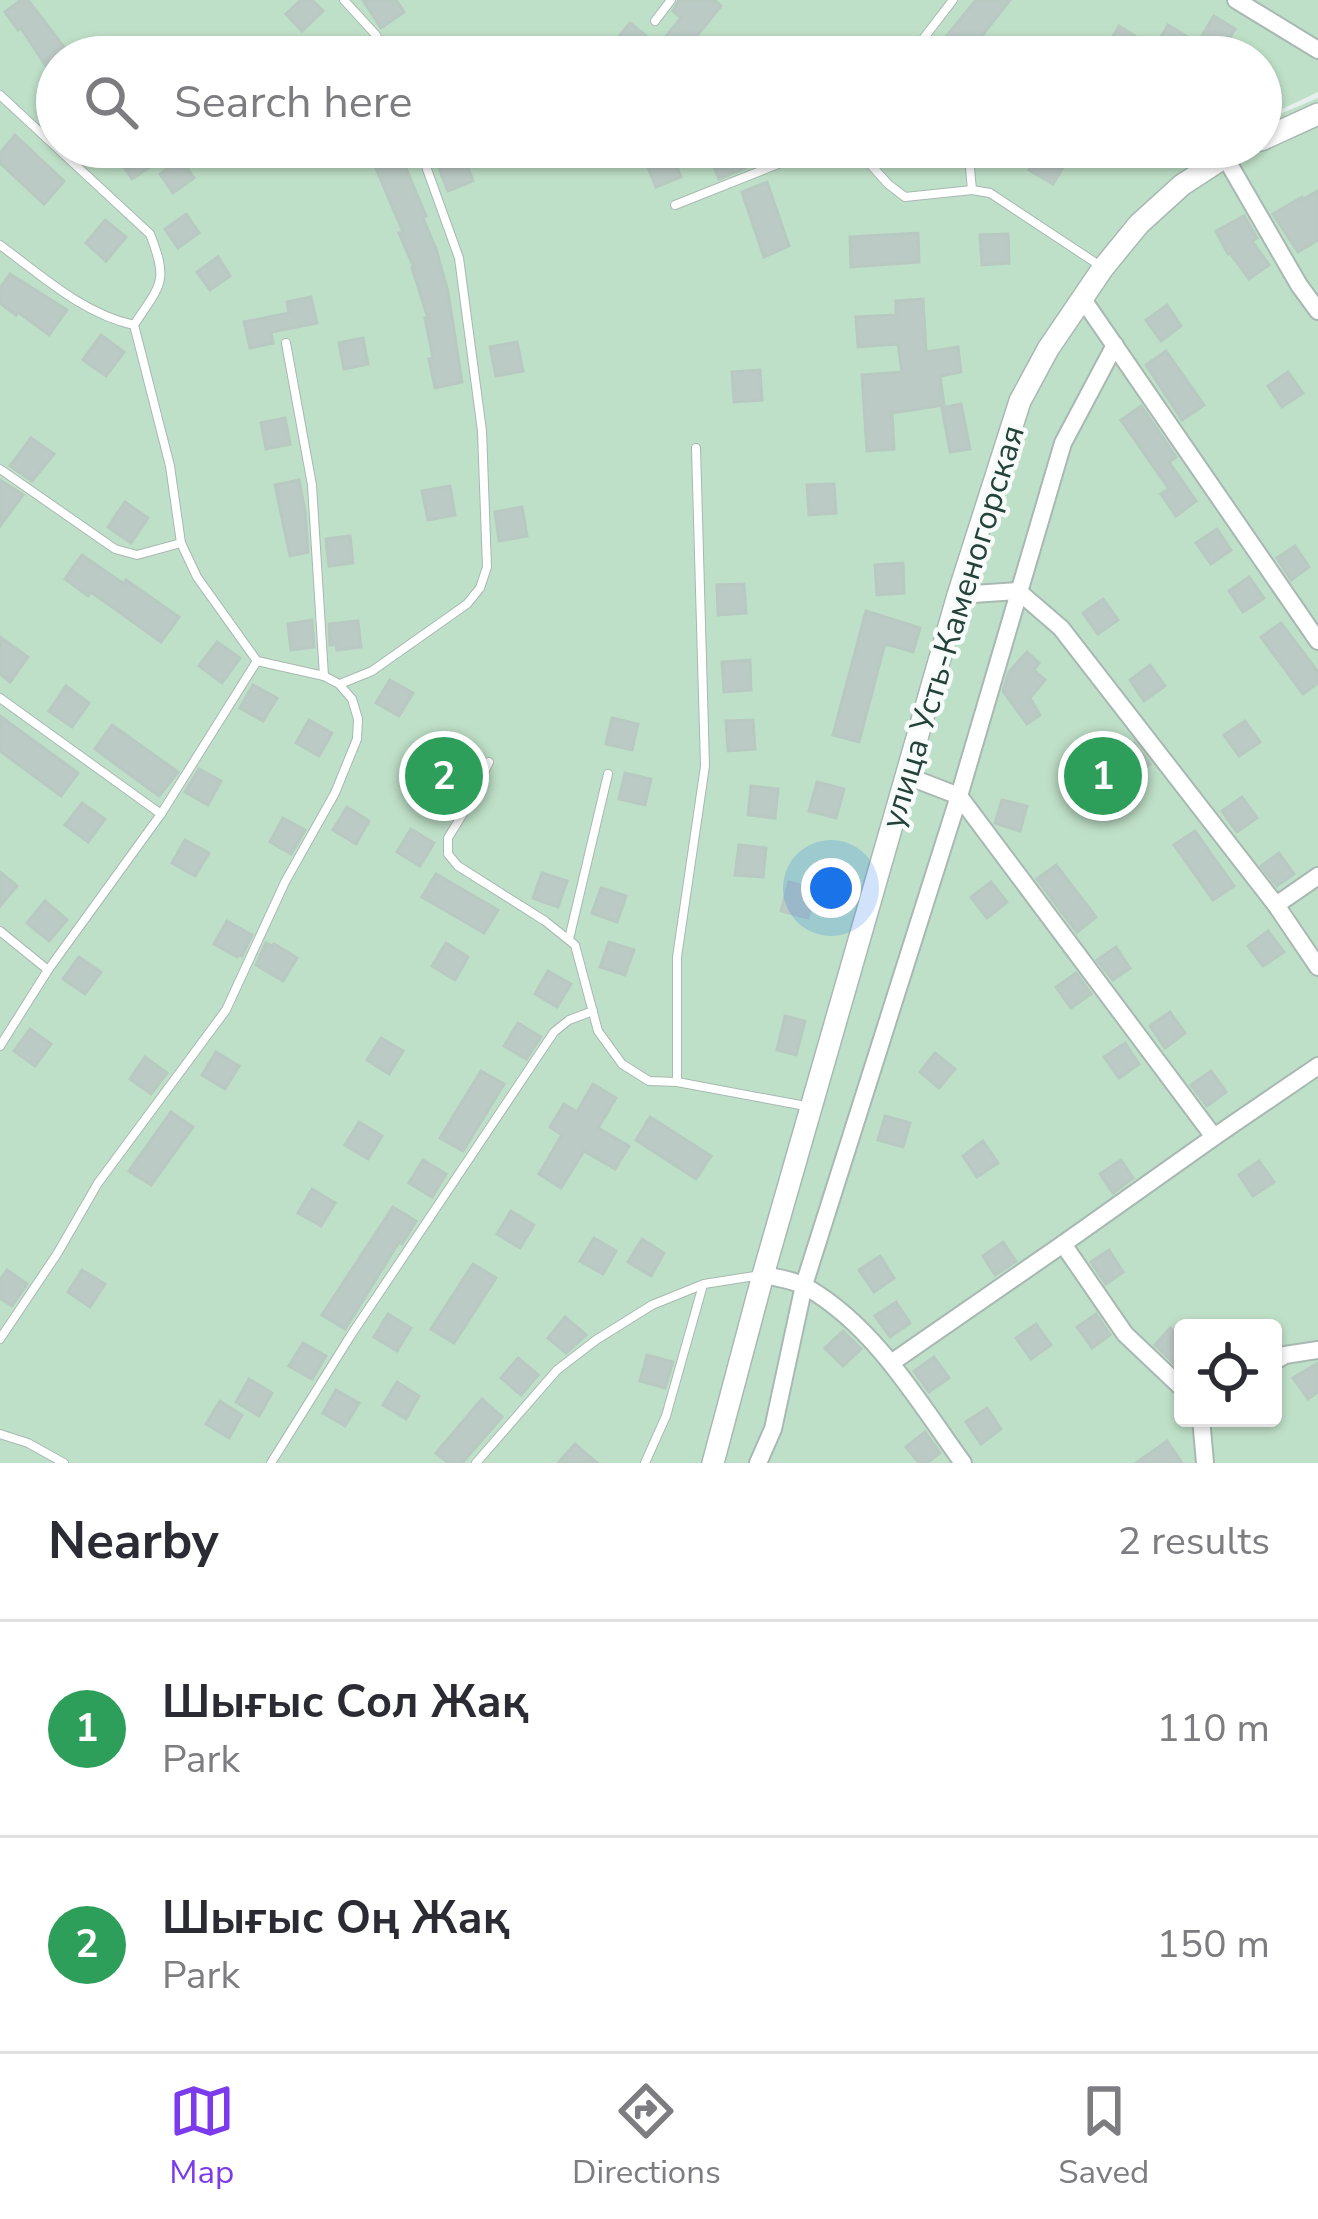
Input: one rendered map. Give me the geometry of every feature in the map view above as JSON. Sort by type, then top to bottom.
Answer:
[{"type":"street","points":[[1236,0],[1318,50]]},
{"type":"street","points":[[1282,130],[1318,114]]},
{"type":"street","name":"улица Усть-Каменогорская","points":[[713,1463],[958,596],[1020,401],[1082,298],[1138,224],[1208,168]]},
{"type":"street","points":[[1231,168],[1318,311]]},
{"type":"street","points":[[1082,298],[1318,641]]},
{"type":"street","points":[[758,1463],[773,1430],[804,1285],[959,796],[1063,443],[1114,345]]},
{"type":"street","points":[[958,596],[1018,591],[1061,628],[1276,905],[1318,967]]},
{"type":"street","points":[[907,776],[959,796],[1214,1137]]},
{"type":"street","points":[[1276,905],[1318,876]]},
{"type":"street","points":[[891,1363],[1318,1066]]},
{"type":"street","points":[[1064,1244],[1125,1334],[1174,1380]]},
{"type":"street","points":[[764,1275],[804,1285],[844,1314],[891,1363],[963,1463]]},
{"type":"street","points":[[1282,1357],[1318,1350]]},
{"type":"street","points":[[1202,1427],[1205,1463]]},
{"type":"lane","points":[[344,0],[377,36]]},
{"type":"lane","points":[[655,21],[671,0]]},
{"type":"lane","points":[[925,36],[953,0]]},
{"type":"lane","points":[[0,95],[36,128]]},
{"type":"lane","points":[[0,1339],[98,1184],[226,1010],[286,882],[335,793],[357,739],[352,699],[339,684],[324,676],[257,661],[197,577],[181,543],[170,466],[134,325],[158,289],[162,266],[150,234],[79,168]]},
{"type":"lane","points":[[339,684],[372,671],[466,604],[480,588],[487,567],[482,431],[459,258],[427,168]]},
{"type":"lane","points":[[675,205],[768,168]]},
{"type":"lane","points":[[873,168],[905,197],[972,190],[990,193],[1103,268]]},
{"type":"lane","points":[[970,168],[972,190]]},
{"type":"lane","points":[[0,245],[109,320],[134,325]]},
{"type":"lane","points":[[286,343],[312,485],[324,676]]},
{"type":"lane","points":[[677,1082],[677,957],[704,766],[696,448]]},
{"type":"lane","points":[[0,469],[116,549],[137,555],[181,543]]},
{"type":"lane","points":[[0,1046],[48,970],[161,814],[257,661]]},
{"type":"lane","points":[[0,698],[161,814]]},
{"type":"lane","points":[[489,761],[448,838],[448,854],[458,866],[575,944],[598,1031],[622,1064],[649,1081],[812,1107]]},
{"type":"lane","points":[[569,940],[608,774]]},
{"type":"lane","points":[[0,931],[48,970]]},
{"type":"lane","points":[[271,1463],[554,1032],[593,1011]]},
{"type":"lane","points":[[476,1463],[556,1370],[596,1340],[652,1304],[704,1284],[764,1275]]},
{"type":"lane","points":[[645,1463],[666,1416],[704,1284]]},
{"type":"lane","points":[[0,1434],[64,1463]]},
{"type":"green space","points":[[0,0],[1318,0],[1318,92],[1282,109],[1282,36],[36,36],[36,168],[1282,168],[1282,113],[1318,98],[1318,1463],[0,1463]]},
{"type":"building","points":[[28,0],[56,36],[36,36],[36,51],[5,12]]},
{"type":"building","points":[[301,0],[312,0],[323,11],[302,31],[286,14]]},
{"type":"building","points":[[363,0],[396,0],[404,12],[381,28]]},
{"type":"building","points":[[679,0],[714,0],[721,6],[697,36],[666,36],[681,18],[673,11]]},
{"type":"building","points":[[976,0],[1010,0],[982,36],[947,36]]},
{"type":"building","points":[[1214,16],[1235,29],[1231,36],[1202,36]]},
{"type":"building","points":[[630,23],[646,36],[619,36]]},
{"type":"building","points":[[1168,25],[1186,36],[1161,36]]},
{"type":"building","points":[[1119,26],[1135,36],[1113,36]]},
{"type":"building","points":[[15,135],[36,155],[36,168],[50,168],[64,181],[44,204],[0,163],[0,153]]},
{"type":"building","points":[[124,168],[148,168],[132,179]]},
{"type":"building","points":[[168,168],[187,168],[194,178],[173,193],[160,174]]},
{"type":"building","points":[[376,168],[406,168],[426,216],[448,292],[462,382],[435,388],[428,318],[399,233],[403,232]]},
{"type":"building","points":[[439,168],[468,168],[473,181],[448,191]]},
{"type":"building","points":[[648,168],[677,168],[681,177],[656,187]]},
{"type":"building","points":[[715,168],[745,168],[719,179]]},
{"type":"building","points":[[1030,168],[1063,168],[1053,184]]},
{"type":"building","points":[[767,182],[789,246],[764,257],[742,192]]},
{"type":"building","points":[[1318,191],[1318,240],[1298,252],[1273,214]]},
{"type":"building","points":[[186,214],[199,233],[178,248],[165,229]]},
{"type":"building","points":[[1244,216],[1257,238],[1252,241],[1269,265],[1249,279],[1216,231]]},
{"type":"building","points":[[105,220],[126,237],[106,261],[86,243]]},
{"type":"building","points":[[918,233],[919,262],[851,267],[850,237]]},
{"type":"building","points":[[1008,234],[1009,263],[982,265],[980,235]]},
{"type":"building","points":[[218,257],[230,276],[210,290],[197,272]]},
{"type":"building","points":[[10,274],[67,310],[49,335],[0,303],[0,288]]},
{"type":"building","points":[[311,297],[317,323],[271,332],[273,343],[250,348],[244,322],[289,313],[287,302]]},
{"type":"building","points":[[923,299],[926,352],[958,347],[961,372],[940,376],[944,405],[892,413],[894,449],[867,451],[862,375],[902,372],[898,344],[858,347],[856,317],[896,315],[896,301]]},
{"type":"building","points":[[1167,305],[1181,326],[1161,341],[1146,320]]},
{"type":"building","points":[[101,335],[124,352],[106,376],[83,360]]},
{"type":"building","points":[[363,338],[368,364],[344,369],[339,343]]},
{"type":"building","points":[[517,342],[523,371],[496,376],[490,347]]},
{"type":"building","points":[[1166,351],[1204,405],[1182,420],[1146,365]]},
{"type":"building","points":[[760,370],[762,400],[734,402],[732,372]]},
{"type":"building","points":[[1288,372],[1303,393],[1282,407],[1268,386]]},
{"type":"building","points":[[961,404],[970,449],[950,452],[942,408]]},
{"type":"building","points":[[1141,406],[1176,457],[1169,462],[1196,501],[1176,516],[1161,494],[1169,489],[1121,420]]},
{"type":"building","points":[[285,418],[290,444],[266,449],[261,423]]},
{"type":"building","points":[[31,438],[54,454],[32,481],[10,466]]},
{"type":"building","points":[[0,480],[23,495],[0,526]]},
{"type":"building","points":[[299,480],[308,552],[290,556],[275,485]]},
{"type":"building","points":[[834,484],[836,513],[809,515],[807,485]]},
{"type":"building","points":[[450,486],[455,515],[428,520],[422,491]]},
{"type":"building","points":[[125,502],[148,518],[131,543],[108,527]]},
{"type":"building","points":[[522,507],[527,536],[499,541],[495,512]]},
{"type":"building","points":[[1217,529],[1231,550],[1211,564],[1196,543]]},
{"type":"building","points":[[350,536],[353,563],[329,566],[326,539]]},
{"type":"building","points":[[1295,546],[1309,567],[1291,580],[1277,558]]},
{"type":"building","points":[[82,555],[179,617],[161,642],[65,579]]},
{"type":"building","points":[[903,563],[904,593],[877,595],[875,565]]},
{"type":"building","points":[[1249,577],[1264,598],[1243,612],[1229,591]]},
{"type":"building","points":[[744,584],[746,613],[718,615],[717,585]]},
{"type":"building","points":[[1103,599],[1118,620],[1098,634],[1083,613]]},
{"type":"building","points":[[866,611],[920,628],[913,652],[884,647],[859,742],[833,735]]},
{"type":"building","points":[[312,620],[314,647],[291,650],[288,624]]},
{"type":"building","points":[[358,621],[361,647],[337,650],[336,644],[330,645],[329,624]]},
{"type":"building","points":[[1281,623],[1318,672],[1318,683],[1303,694],[1261,637]]},
{"type":"building","points":[[0,637],[28,657],[10,682],[0,674]]},
{"type":"building","points":[[217,642],[240,658],[222,683],[199,666]]},
{"type":"building","points":[[1027,652],[1039,663],[1034,670],[1045,680],[1030,698],[1040,715],[1027,724],[1003,691],[1009,672]]},
{"type":"building","points":[[750,660],[751,690],[724,692],[722,662]]},
{"type":"building","points":[[1150,665],[1165,686],[1144,701],[1130,680]]},
{"type":"building","points":[[390,680],[413,693],[399,716],[376,703]]},
{"type":"building","points":[[253,685],[277,698],[263,721],[240,708]]},
{"type":"building","points":[[66,686],[89,703],[72,727],[49,711]]},
{"type":"building","points":[[0,716],[78,773],[61,796],[0,751]]},
{"type":"building","points":[[612,718],[638,724],[632,750],[606,744]]},
{"type":"building","points":[[309,720],[332,733],[319,756],[296,743]]},
{"type":"building","points":[[753,720],[755,749],[728,751],[726,721]]},
{"type":"building","points":[[1245,721],[1260,742],[1239,756],[1224,735]]},
{"type":"building","points":[[112,725],[178,772],[159,796],[95,749]]},
{"type":"building","points":[[452,733],[475,746],[461,769],[438,755]]},
{"type":"building","points":[[1134,743],[1150,764],[1131,778],[1115,757]]},
{"type":"building","points":[[199,769],[221,781],[208,805],[185,792]]},
{"type":"building","points":[[625,773],[651,779],[645,805],[619,799]]},
{"type":"building","points":[[817,782],[844,789],[836,818],[809,811]]},
{"type":"building","points":[[751,786],[778,789],[775,818],[748,815]]},
{"type":"building","points":[[1242,797],[1257,818],[1237,832],[1222,811]]},
{"type":"building","points":[[1002,800],[1027,806],[1020,831],[995,823]]},
{"type":"building","points":[[82,803],[105,819],[88,842],[65,825]]},
{"type":"building","points":[[347,807],[369,821],[356,844],[333,830]]},
{"type":"building","points":[[283,818],[305,830],[291,854],[270,842]]},
{"type":"building","points":[[411,829],[434,843],[420,866],[397,852]]},
{"type":"building","points":[[1195,831],[1234,886],[1213,900],[1174,845]]},
{"type":"building","points":[[185,840],[209,853],[195,876],[172,863]]},
{"type":"building","points":[[739,845],[766,848],[763,877],[735,875]]},
{"type":"building","points":[[1279,853],[1294,874],[1277,886],[1261,866]]},
{"type":"building","points":[[1056,865],[1096,917],[1077,932],[1037,879]]},
{"type":"building","points":[[0,872],[17,886],[0,906]]},
{"type":"building","points":[[542,873],[567,881],[558,907],[533,898]]},
{"type":"building","points":[[436,874],[498,910],[484,933],[422,897]]},
{"type":"building","points":[[789,882],[815,889],[808,918],[781,911]]},
{"type":"building","points":[[991,882],[1007,902],[987,918],[971,897]]},
{"type":"building","points":[[601,888],[626,896],[617,922],[592,913]]},
{"type":"building","points":[[45,901],[67,920],[49,941],[27,923]]},
{"type":"building","points":[[227,921],[252,935],[242,956],[214,944]]},
{"type":"building","points":[[1268,931],[1284,952],[1263,966],[1248,946]]},
{"type":"building","points":[[609,942],[634,950],[625,975],[600,967]]},
{"type":"building","points":[[266,943],[297,958],[283,981],[256,965]]},
{"type":"building","points":[[446,943],[468,957],[455,980],[432,966]]},
{"type":"building","points":[[1116,947],[1130,968],[1113,980],[1097,960]]},
{"type":"building","points":[[79,957],[101,972],[85,994],[63,979]]},
{"type":"building","points":[[548,971],[571,984],[557,1007],[535,994]]},
{"type":"building","points":[[1076,973],[1091,994],[1071,1008],[1056,987]]},
{"type":"building","points":[[1170,1012],[1185,1033],[1165,1048],[1150,1026]]},
{"type":"building","points":[[785,1016],[805,1021],[796,1055],[777,1050]]},
{"type":"building","points":[[518,1023],[541,1037],[526,1059],[504,1046]]},
{"type":"building","points":[[30,1029],[51,1044],[35,1066],[14,1051]]},
{"type":"building","points":[[381,1038],[403,1051],[389,1074],[367,1060]]},
{"type":"building","points":[[1125,1043],[1139,1064],[1119,1078],[1104,1057]]},
{"type":"building","points":[[216,1052],[239,1066],[225,1089],[202,1075]]},
{"type":"building","points":[[935,1053],[955,1069],[939,1088],[920,1072]]},
{"type":"building","points":[[145,1057],[167,1073],[151,1094],[130,1079]]},
{"type":"building","points":[[481,1071],[504,1084],[463,1151],[440,1138]]},
{"type":"building","points":[[1211,1071],[1226,1092],[1207,1106],[1191,1085]]},
{"type":"building","points":[[593,1084],[616,1098],[598,1128],[629,1146],[615,1169],[584,1151],[561,1188],[539,1174],[562,1135],[550,1127],[564,1104],[577,1112]]},
{"type":"building","points":[[171,1112],[193,1127],[151,1185],[129,1171]]},
{"type":"building","points":[[885,1116],[910,1123],[903,1147],[878,1140]]},
{"type":"building","points":[[650,1117],[711,1156],[696,1179],[636,1140]]},
{"type":"building","points":[[359,1122],[382,1136],[368,1159],[345,1145]]},
{"type":"building","points":[[983,1141],[998,1163],[977,1177],[963,1156]]},
{"type":"building","points":[[423,1160],[446,1174],[432,1197],[409,1183]]},
{"type":"building","points":[[1121,1160],[1133,1178],[1113,1193],[1100,1174]]},
{"type":"building","points":[[1259,1161],[1274,1182],[1253,1196],[1239,1175]]},
{"type":"building","points":[[312,1189],[335,1203],[321,1226],[298,1213]]},
{"type":"building","points":[[393,1207],[416,1221],[345,1329],[322,1315]]},
{"type":"building","points":[[511,1211],[534,1225],[520,1248],[497,1234]]},
{"type":"building","points":[[594,1238],[616,1251],[603,1274],[580,1261]]},
{"type":"building","points":[[642,1239],[664,1253],[651,1276],[628,1262]]},
{"type":"building","points":[[1003,1242],[1016,1261],[995,1275],[983,1256]]},
{"type":"building","points":[[1109,1250],[1123,1272],[1106,1284],[1091,1262]]},
{"type":"building","points":[[880,1256],[894,1278],[874,1292],[859,1270]]},
{"type":"building","points":[[473,1264],[496,1278],[454,1343],[431,1329]]},
{"type":"building","points":[[7,1270],[27,1284],[12,1306],[0,1298],[0,1280]]},
{"type":"building","points":[[82,1270],[105,1284],[90,1307],[68,1292]]},
{"type":"building","points":[[896,1302],[910,1323],[890,1337],[875,1316]]},
{"type":"building","points":[[388,1314],[411,1328],[397,1351],[374,1337]]},
{"type":"building","points":[[1096,1314],[1110,1335],[1092,1348],[1077,1327]]},
{"type":"building","points":[[565,1317],[586,1335],[566,1353],[548,1338]]},
{"type":"building","points":[[1036,1324],[1051,1345],[1031,1359],[1016,1338]]},
{"type":"building","points":[[1170,1328],[1174,1331],[1174,1363],[1155,1345]]},
{"type":"building","points":[[843,1331],[861,1349],[843,1366],[825,1348]]},
{"type":"building","points":[[303,1343],[326,1356],[312,1379],[289,1366]]},
{"type":"building","points":[[647,1355],[673,1362],[665,1388],[640,1381]]},
{"type":"building","points":[[934,1357],[949,1378],[929,1392],[914,1371]]},
{"type":"building","points":[[518,1358],[538,1375],[521,1395],[501,1378]]},
{"type":"building","points":[[1318,1363],[1318,1392],[1308,1399],[1293,1378]]},
{"type":"building","points":[[249,1379],[272,1393],[259,1416],[236,1402]]},
{"type":"building","points":[[397,1382],[419,1396],[406,1419],[383,1405]]},
{"type":"building","points":[[336,1390],[359,1403],[345,1426],[323,1413]]},
{"type":"building","points":[[482,1399],[502,1417],[462,1463],[448,1463],[436,1453]]},
{"type":"building","points":[[220,1401],[242,1415],[229,1438],[206,1424]]},
{"type":"building","points":[[987,1408],[1001,1429],[981,1444],[966,1422]]},
{"type":"building","points":[[925,1432],[940,1453],[919,1463],[906,1447]]},
{"type":"building","points":[[1167,1441],[1182,1463],[1136,1463]]},
{"type":"building","points":[[575,1444],[597,1463],[558,1463]]},
{"type":"place","name":"Шығыс Оң Жақ","points":[[444,776]]},
{"type":"place","name":"Шығыс Сол Жақ","points":[[1103,776]]}]
